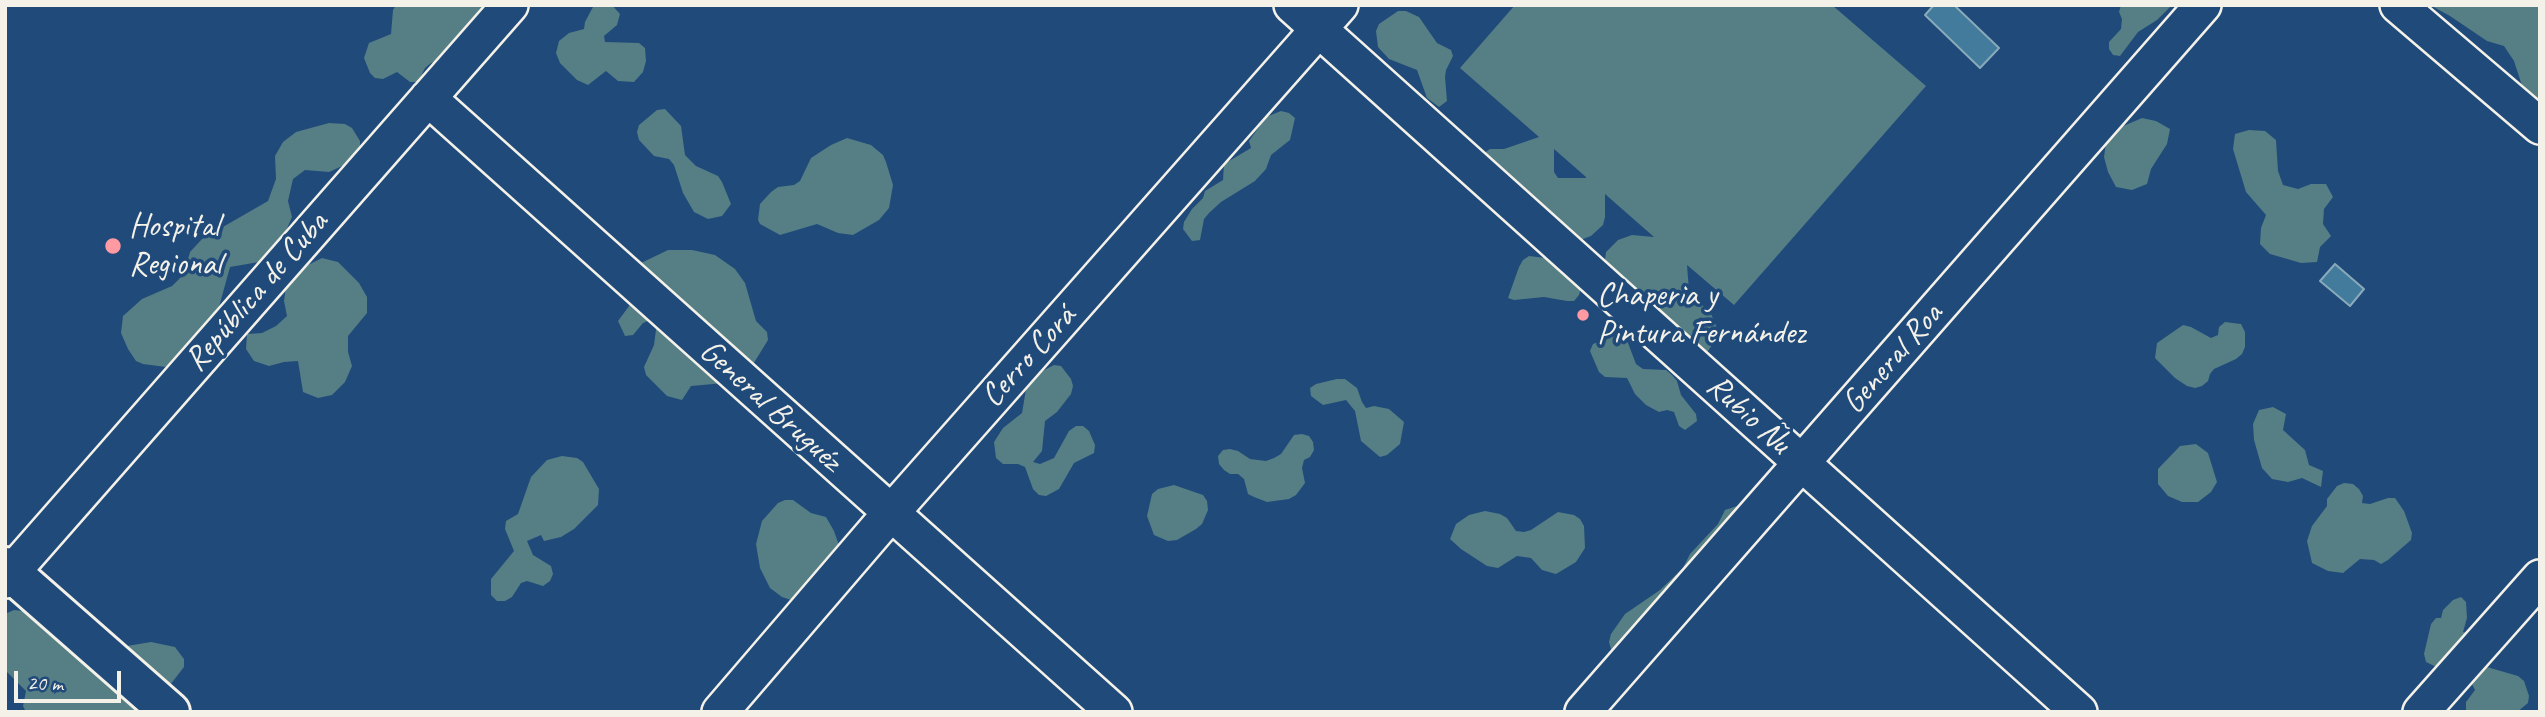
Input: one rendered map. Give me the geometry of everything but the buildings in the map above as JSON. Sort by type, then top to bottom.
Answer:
[{"type":"street","name":"República de Cuba","points":[[8,573],[510,5]]},
{"type":"street","name":"Rubio Ñu","points":[[1292,5],[1329,17],[1802,463],[2079,712]]},
{"type":"street","name":"General Roa","points":[[1583,712],[2203,5]]},
{"type":"street","points":[[2398,5],[2540,126]]},
{"type":"street","name":"Cerro Corá","points":[[720,712],[890,514],[1329,17]]},
{"type":"street","name":"General Bruguéz","points":[[428,98],[1114,712]]},
{"type":"street","points":[[8,573],[170,712]]},
{"type":"street","points":[[2421,712],[2540,578]]},
{"type":"green space","points":[[396,5],[492,5],[475,18],[452,57],[431,63],[425,68],[418,82],[410,82],[397,72],[383,79],[375,78],[364,58],[369,43],[391,34],[393,10]]},
{"type":"green space","points":[[594,5],[612,5],[620,14],[617,25],[604,36],[605,42],[639,43],[645,48],[643,72],[634,82],[618,81],[606,71],[588,85],[577,80],[560,63],[556,53],[559,41],[569,33],[584,29]]},
{"type":"green space","points":[[1515,5],[1832,5],[1926,86],[1734,305],[1687,265],[1689,291],[1711,314],[1717,328],[1718,337],[1705,355],[1603,275],[1606,252],[1618,240],[1632,235],[1654,237],[1605,194],[1603,225],[1591,236],[1575,242],[1483,154],[1490,149],[1504,149],[1539,137],[1460,68]],"holes":[[[1554,149],[1586,177],[1558,178],[1554,172]]]},
{"type":"green space","points":[[2121,5],[2172,5],[2157,20],[2138,32],[2120,56],[2113,55],[2109,42],[2121,29]]},
{"type":"green space","points":[[2430,5],[2540,5],[2540,105],[2524,92],[2514,61],[2504,46],[2487,41]]},
{"type":"green space","points":[[1398,11],[1406,11],[1419,17],[1437,43],[1451,50],[1453,56],[1445,77],[1447,101],[1439,107],[1427,98],[1417,70],[1389,59],[1378,47],[1376,31],[1379,24]]},
{"type":"green space","points":[[665,109],[681,126],[685,155],[696,166],[718,176],[722,182],[731,204],[722,216],[708,219],[694,212],[683,193],[674,165],[669,159],[654,156],[639,140],[639,125],[657,110]]},
{"type":"green space","points":[[1281,111],[1295,118],[1290,140],[1271,155],[1266,169],[1255,181],[1221,202],[1209,213],[1204,219],[1200,240],[1192,241],[1183,229],[1192,209],[1203,198],[1205,191],[1223,180],[1224,164],[1251,148],[1249,141],[1266,117]]},
{"type":"green space","points":[[2142,118],[2156,121],[2170,129],[2167,144],[2151,169],[2147,184],[2132,190],[2116,187],[2104,157],[2106,143],[2114,130]]},
{"type":"green space","points":[[329,123],[345,124],[352,128],[360,141],[360,149],[351,162],[329,172],[305,170],[293,179],[288,201],[292,217],[285,233],[271,252],[259,262],[230,267],[216,318],[173,365],[166,367],[136,361],[121,333],[123,316],[142,299],[172,286],[184,274],[190,252],[202,239],[268,201],[276,179],[275,156],[283,142],[296,132]]},
{"type":"green space","points":[[2249,130],[2265,131],[2276,140],[2278,171],[2283,185],[2298,189],[2311,184],[2326,184],[2333,197],[2324,209],[2323,224],[2331,236],[2320,247],[2317,262],[2301,263],[2270,254],[2260,244],[2261,228],[2266,215],[2246,192],[2233,149],[2235,134]]},
{"type":"green space","points":[[847,138],[871,145],[883,155],[886,162],[893,185],[889,208],[879,220],[853,235],[838,233],[817,224],[780,235],[760,224],[760,204],[771,192],[778,187],[794,185],[800,181],[811,158]]},
{"type":"green space","points":[[668,250],[692,250],[715,255],[735,269],[745,283],[756,321],[767,332],[768,340],[752,366],[736,382],[691,386],[682,400],[667,396],[646,375],[644,367],[654,345],[657,322],[650,320],[643,323],[633,335],[625,336],[618,321],[632,302],[639,264]]},
{"type":"green space","points":[[1529,256],[1554,259],[1581,288],[1574,301],[1544,297],[1514,300],[1508,298],[1519,267]]},
{"type":"green space","points":[[322,258],[338,262],[359,283],[367,297],[367,313],[348,336],[348,352],[352,366],[345,382],[332,395],[318,398],[303,392],[298,361],[269,366],[254,361],[246,349],[247,334],[262,333],[287,316],[284,301],[286,286],[308,265]]},
{"type":"green space","points":[[2225,322],[2241,324],[2245,332],[2245,347],[2236,359],[2214,369],[2202,386],[2187,386],[2155,358],[2157,343],[2183,325],[2211,338],[2218,335],[2219,327]]},
{"type":"green space","points":[[1615,335],[1628,343],[1636,364],[1643,369],[1666,370],[1672,375],[1681,395],[1696,414],[1697,421],[1685,430],[1679,426],[1674,412],[1659,412],[1646,405],[1635,394],[1627,378],[1605,377],[1599,372],[1590,351],[1593,344]]},
{"type":"green space","points":[[1054,365],[1061,366],[1073,386],[1071,394],[1057,412],[1045,421],[1042,451],[1033,462],[1040,464],[1054,458],[1069,431],[1076,426],[1083,426],[1089,431],[1095,445],[1094,453],[1074,463],[1059,489],[1046,496],[1039,495],[1033,489],[1025,467],[1003,464],[996,458],[994,442],[1003,428],[1022,413],[1027,383],[1031,377]]},
{"type":"green space","points":[[1345,379],[1357,388],[1366,408],[1374,406],[1389,409],[1404,422],[1400,444],[1387,455],[1380,457],[1361,441],[1355,411],[1346,400],[1323,405],[1311,396],[1310,388],[1316,384]]},
{"type":"green space","points":[[2273,407],[2286,414],[2283,430],[2305,450],[2309,465],[2323,471],[2321,487],[2302,478],[2288,482],[2272,479],[2262,468],[2254,440],[2253,424],[2259,410]]},
{"type":"green space","points":[[1294,435],[1309,436],[1314,450],[1310,457],[1304,460],[1302,468],[1305,483],[1296,495],[1289,499],[1267,502],[1248,494],[1244,479],[1238,474],[1230,474],[1219,464],[1218,456],[1223,450],[1230,449],[1250,459],[1266,461],[1281,454]]},
{"type":"green space","points":[[2196,444],[2208,453],[2217,482],[2211,492],[2198,502],[2182,502],[2168,496],[2158,484],[2158,469],[2180,446]]},
{"type":"green space","points":[[562,456],[577,458],[583,462],[599,489],[598,505],[574,529],[561,537],[544,541],[541,535],[527,541],[533,555],[551,566],[553,574],[550,581],[543,586],[527,581],[521,583],[512,597],[497,601],[491,595],[491,579],[514,551],[505,529],[506,521],[518,514],[531,477],[547,460]]},
{"type":"green space","points":[[2344,483],[2353,484],[2359,489],[2363,496],[2362,503],[2370,504],[2395,498],[2404,511],[2412,533],[2411,540],[2388,560],[2381,564],[2374,560],[2360,559],[2343,573],[2328,571],[2312,563],[2307,541],[2312,526],[2327,506],[2327,499],[2337,486]]},
{"type":"green space","points":[[1174,485],[1203,495],[1208,510],[1202,524],[1196,529],[1177,540],[1168,541],[1154,535],[1147,516],[1152,494],[1158,489]]},
{"type":"green space","points":[[793,500],[811,513],[826,517],[842,554],[797,602],[782,597],[770,588],[760,568],[756,544],[762,521],[778,503]]},
{"type":"green space","points":[[1740,505],[1746,510],[1613,656],[1609,642],[1611,634],[1625,614],[1660,590],[1683,568],[1690,554],[1718,524],[1725,510]]},
{"type":"green space","points":[[1485,511],[1500,514],[1507,518],[1516,531],[1524,532],[1558,512],[1574,515],[1584,526],[1585,548],[1576,562],[1556,574],[1542,570],[1531,558],[1517,556],[1498,568],[1487,566],[1450,539],[1456,524],[1469,515]]},
{"type":"green space","points":[[2461,597],[2466,602],[2467,618],[2463,632],[2478,635],[2480,665],[2518,676],[2524,681],[2529,696],[2528,703],[2517,712],[2466,712],[2466,702],[2475,690],[2472,684],[2461,674],[2447,672],[2426,662],[2424,654],[2431,624],[2436,618],[2441,618],[2443,610],[2453,600]]},
{"type":"green space","points":[[14,610],[39,613],[70,650],[86,651],[107,659],[127,646],[151,642],[175,647],[184,659],[184,667],[170,685],[143,700],[139,707],[141,712],[26,712],[23,706],[26,691],[5,670],[5,614]]},
{"type":"water","points":[[1934,5],[1954,5],[1999,48],[1980,68],[1925,15]]},
{"type":"water","points":[[2335,264],[2364,289],[2350,306],[2320,281]]},
{"type":"place","name":"Hospital Regional","points":[[113,246]]},
{"type":"place","name":"Chaperia y Pintura Fernández","points":[[1583,315]]}]
